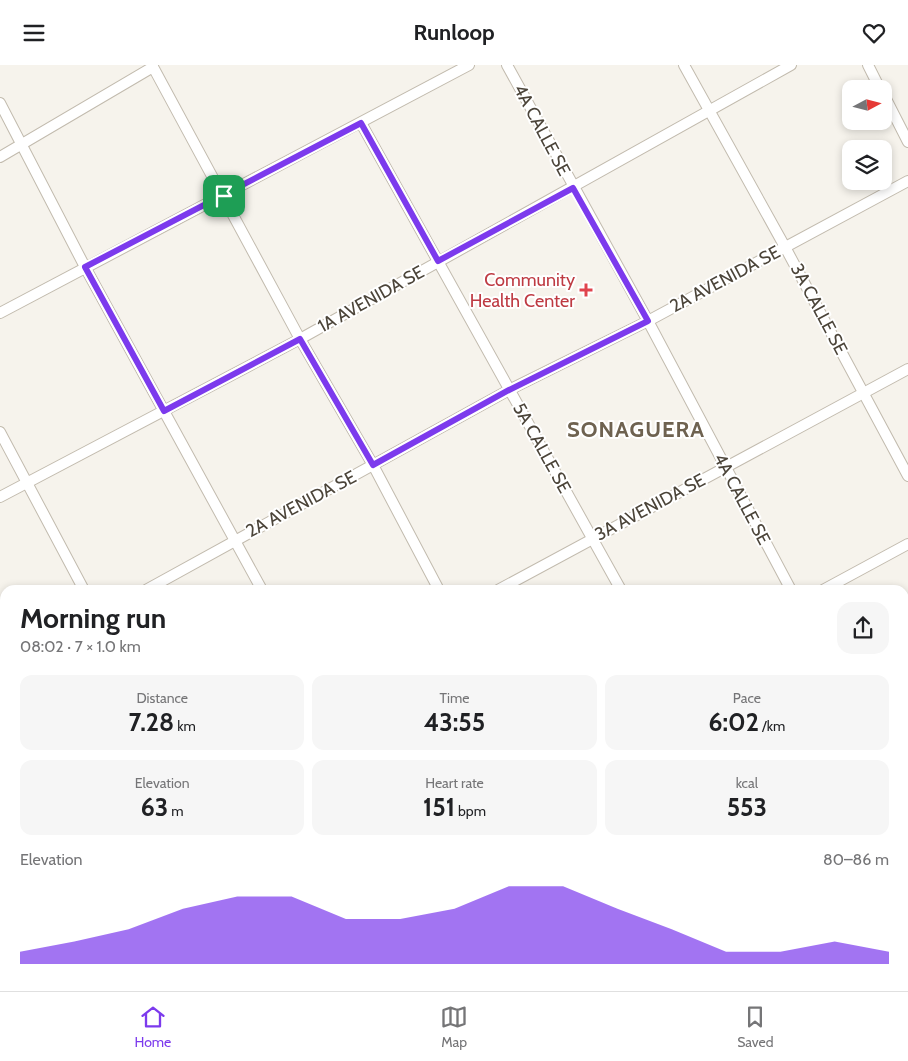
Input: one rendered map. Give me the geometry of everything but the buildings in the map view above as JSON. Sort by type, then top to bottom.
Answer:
[{"type":"street","points":[[0,313],[469,65]]},
{"type":"street","name":"4A CALLE SE","points":[[507,65],[573,188],[648,321],[788,585]]},
{"type":"street","name":"3A CALLE SE","points":[[684,65],[786,247],[862,393],[908,476]]},
{"type":"street","name":"1A AVENIDA SE","points":[[0,497],[300,339],[791,65]]},
{"type":"street","points":[[868,65],[876,80]]},
{"type":"street","points":[[0,157],[152,66],[300,339],[373,465],[436,585]]},
{"type":"street","points":[[0,103],[85,267],[259,585]]},
{"type":"street","points":[[892,111],[908,142]]},
{"type":"street","name":"5A CALLE SE","points":[[361,123],[618,585]]},
{"type":"street","name":"2A AVENIDA SE","points":[[155,585],[509,390],[648,321],[908,181]]},
{"type":"street","name":"3A AVENIDA SE","points":[[507,585],[908,369]]},
{"type":"street","points":[[0,432],[28,481],[81,585]]},
{"type":"street","points":[[832,585],[908,544]]},
{"type":"place","name":"Community Health Center","points":[[586,290]]},
{"type":"district","name":"SONAGUERA","points":[[636,429]]},
{"type":"route","points":[[361,123],[438,261],[573,188],[648,321],[509,390],[373,465],[300,339],[164,411],[85,267],[224,196],[361,123]]}]
